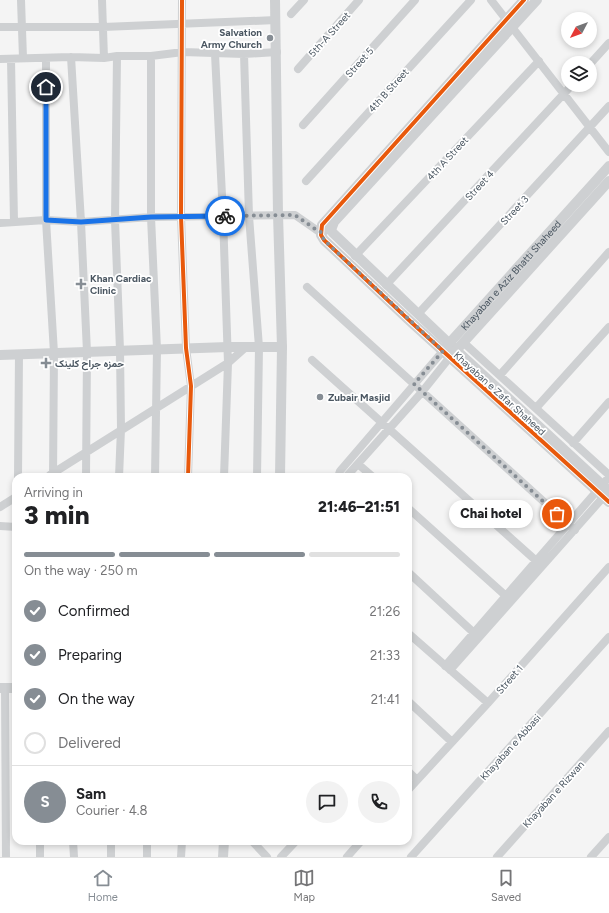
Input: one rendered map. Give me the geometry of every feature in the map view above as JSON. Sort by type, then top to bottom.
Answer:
[{"type":"street","points":[[21,0],[23,58]]},
{"type":"street","points":[[102,0],[104,58]]},
{"type":"street","points":[[182,0],[183,52],[181,216],[186,348],[191,386],[188,473]]},
{"type":"street","points":[[275,0],[277,52],[278,214],[282,347],[280,473]]},
{"type":"street","points":[[291,14],[304,0]]},
{"type":"street","name":"5th-A Street","points":[[298,69],[359,0]]},
{"type":"street","name":"Street 5","points":[[303,125],[415,0]]},
{"type":"street","name":"4th B Street","points":[[306,180],[471,0]]},
{"type":"street","points":[[491,0],[609,152]]},
{"type":"street","points":[[331,230],[334,222],[509,23],[524,0]]},
{"type":"street","points":[[0,223],[46,220],[81,222],[151,217],[250,216],[278,214],[295,215],[318,231],[509,23],[537,0]]},
{"type":"street","points":[[0,27],[103,27],[276,20]]},
{"type":"street","points":[[597,56],[609,43]]},
{"type":"street","points":[[0,59],[71,57],[104,58],[117,56],[151,56],[183,52],[244,54],[277,52]]},
{"type":"street","points":[[215,54],[228,347],[224,473]]},
{"type":"street","points":[[244,54],[250,216],[259,347],[257,473]]},
{"type":"street","points":[[117,56],[115,220],[120,350],[121,429],[119,473]]},
{"type":"street","points":[[151,56],[151,217],[158,349],[155,408],[155,473]]},
{"type":"street","points":[[71,57],[87,352],[86,473]]},
{"type":"street","points":[[46,58],[46,220],[54,353],[51,473]]},
{"type":"street","points":[[11,59],[14,222]]},
{"type":"street","name":"4th A Street","points":[[355,256],[539,61]]},
{"type":"street","name":"Street 4","points":[[386,285],[564,94]]},
{"type":"street","name":"Street 3","points":[[418,314],[609,106]]},
{"type":"street","name":"Khayaban e Aziz Bhatti Shaheed","points":[[339,473],[414,384],[449,351],[609,166]]},
{"type":"street","name":"Khayaban e Aziz Bhatti Shaheed","points":[[350,473],[422,392],[449,351],[463,342],[609,181]]},
{"type":"street","points":[[321,228],[331,230],[355,256],[418,314],[449,351],[606,489]]},
{"type":"street","name":"Khayaban e Zafar Shaheed","points":[[321,228],[324,240],[449,351]]},
{"type":"street","points":[[500,375],[609,252]]},
{"type":"street","points":[[307,286],[572,527]]},
{"type":"street","points":[[536,408],[609,327]]},
{"type":"street","points":[[463,342],[573,443],[606,489]]},
{"type":"street","points":[[55,473],[121,429],[228,363],[246,347]]},
{"type":"street","points":[[0,355],[186,348],[282,347]]},
{"type":"street","points":[[18,473],[19,354]]},
{"type":"street","points":[[312,360],[383,422],[539,564]]},
{"type":"street","points":[[573,443],[609,402]]},
{"type":"street","points":[[358,464],[368,473]]},
{"type":"street","points":[[447,668],[606,489]]},
{"type":"street","points":[[0,507],[12,500]]},
{"type":"street","points":[[412,512],[506,596]]},
{"type":"street","points":[[0,526],[12,527]]},
{"type":"street","points":[[447,668],[474,633],[506,596],[539,564]]},
{"type":"street","name":"Street 1","points":[[412,786],[609,567]]},
{"type":"street","points":[[412,576],[474,633]]},
{"type":"street","name":"Khayaban e Abbasi","points":[[411,857],[609,636]]},
{"type":"street","points":[[412,637],[488,703]]},
{"type":"street","points":[[3,688],[6,857]]},
{"type":"street","points":[[412,705],[452,742]]},
{"type":"street","name":"Khayaban e Rizwan","points":[[497,857],[609,731]]},
{"type":"street","points":[[412,775],[418,780]]},
{"type":"street","points":[[591,857],[609,838]]},
{"type":"street","points":[[40,845],[40,857]]},
{"type":"street","points":[[73,845],[74,857]]},
{"type":"street","points":[[111,845],[111,857]]},
{"type":"street","points":[[147,845],[147,857]]},
{"type":"street","points":[[181,857],[182,845]]},
{"type":"street","points":[[224,845],[224,857]]},
{"type":"street","points":[[256,845],[267,857]]},
{"type":"street","points":[[281,857],[292,845]]},
{"type":"street","points":[[347,857],[358,845]]},
{"type":"cycle path","points":[[182,0],[181,216],[186,348],[191,386],[188,473]]},
{"type":"cycle path","points":[[524,0],[322,225],[321,235],[324,240],[411,322],[609,502]]},
{"type":"way so far","points":[[225,216],[278,214],[295,215],[321,232],[324,240],[443,351],[414,384],[557,514]]},
{"type":"place","name":"Salvation Army Church","points":[[270,38]]},
{"type":"place","name":"Khan Cardiac Clinic","points":[[81,284]]},
{"type":"place","name":"حمزہ جراح کلینک","points":[[46,363]]},
{"type":"place","name":"Zubair Masjid","points":[[320,397]]},
{"type":"place","name":"Chai hotel","points":[[557,514]]},
{"type":"route","points":[[46,87],[46,220],[81,222],[151,217],[225,216]]}]
